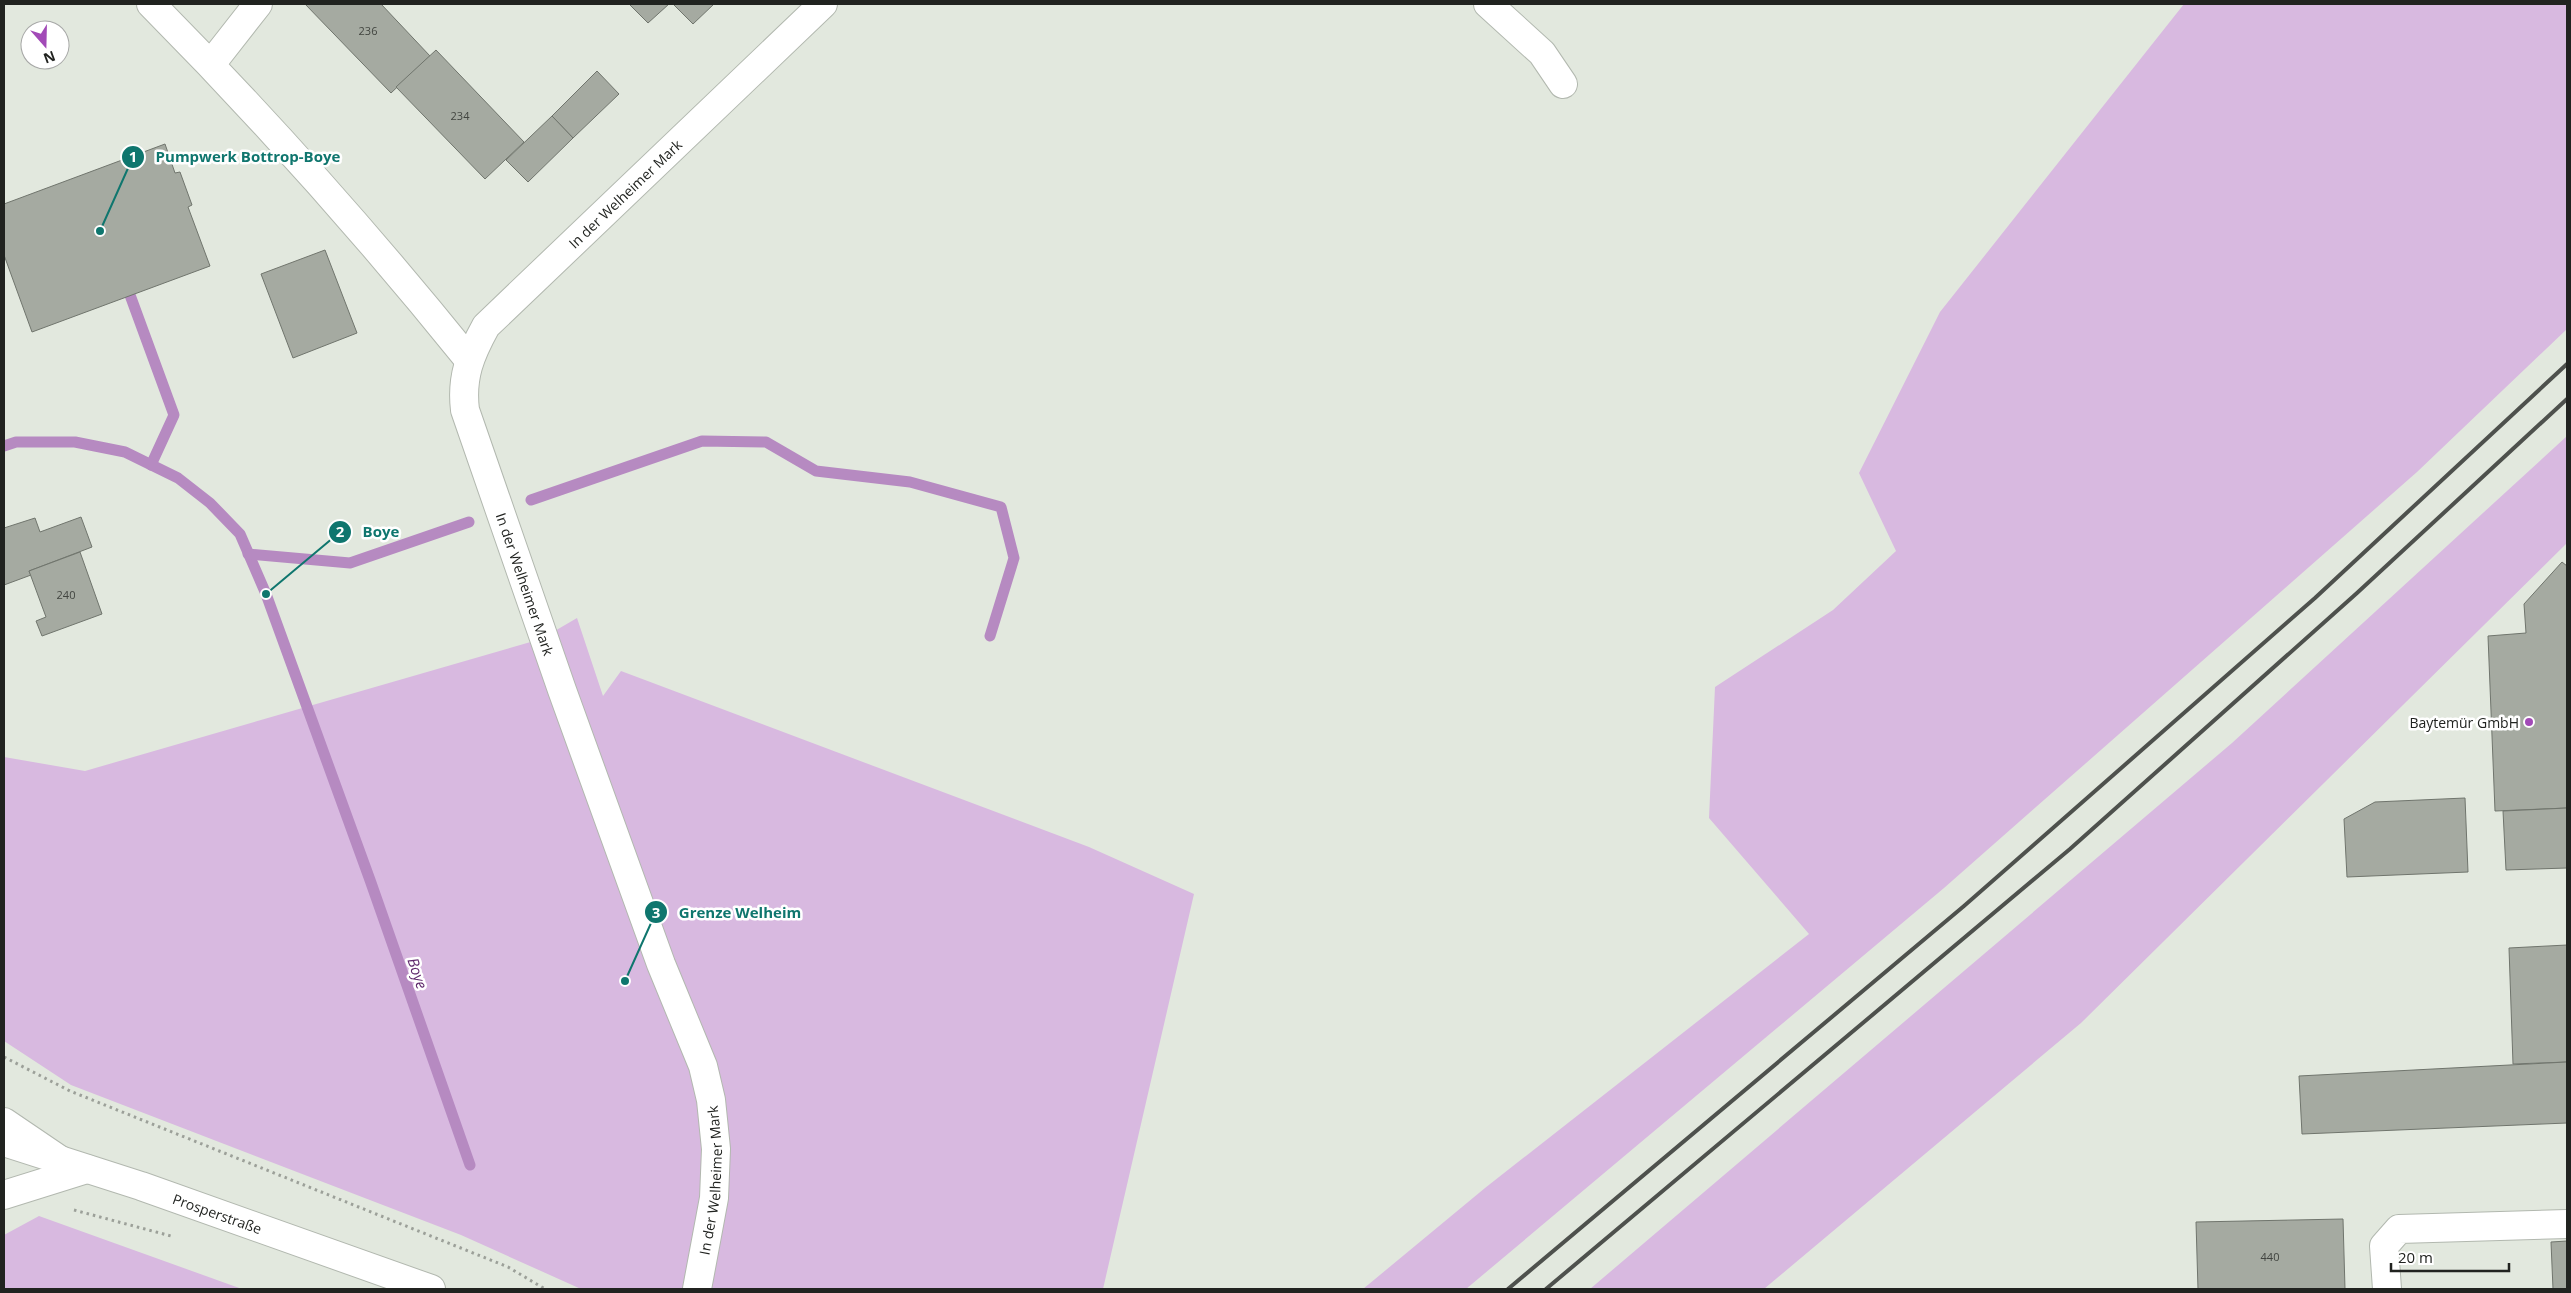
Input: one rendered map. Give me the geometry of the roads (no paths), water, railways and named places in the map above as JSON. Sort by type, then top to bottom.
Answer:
[{"type":"main road","points":[[151,4],[211,64],[411,288],[469,360]]},
{"type":"main road","points":[[211,64],[258,4]]},
{"type":"main road","name":"In der Welheimer Mark","points":[[697,1289],[714,1198],[716,1149],[711,1100],[704,1066],[661,964],[562,690],[465,410],[463,391],[465,372],[469,360],[486,326],[823,4]]},
{"type":"main road","points":[[1488,4],[1542,53],[1563,84]]},
{"type":"main road","points":[[4,1122],[60,1160]]},
{"type":"main road","name":"Prosperstraße","points":[[4,1142],[431,1289]]},
{"type":"main road","points":[[4,1195],[87,1169]]},
{"type":"main road","points":[[2387,1289],[2384,1246],[2399,1229],[2567,1224]]},
{"type":"waterway","points":[[130,295],[174,415],[151,465]]},
{"type":"waterway","points":[[531,500],[702,441],[766,442],[816,471],[910,482],[1001,507],[1014,558],[990,636]]},
{"type":"waterway","name":"Boye","points":[[4,446],[16,442],[75,442],[125,452],[178,478],[210,503],[240,534],[266,594],[370,880],[470,1165]]},
{"type":"waterway","points":[[248,554],[350,563],[469,522]]},
{"type":"railway","points":[[1508,1289],[1964,906],[2315,598],[2567,364]]},
{"type":"railway","points":[[1546,1289],[2070,849],[2357,593],[2567,399]]},
{"type":"place","name":"Pumpwerk Bottrop-Boye","points":[[100,231]]},
{"type":"place","name":"Boye","points":[[266,594]]},
{"type":"place","name":"Baytemür GmbH","points":[[2529,722]]},
{"type":"place","name":"Grenze Welheim","points":[[625,981]]}]
